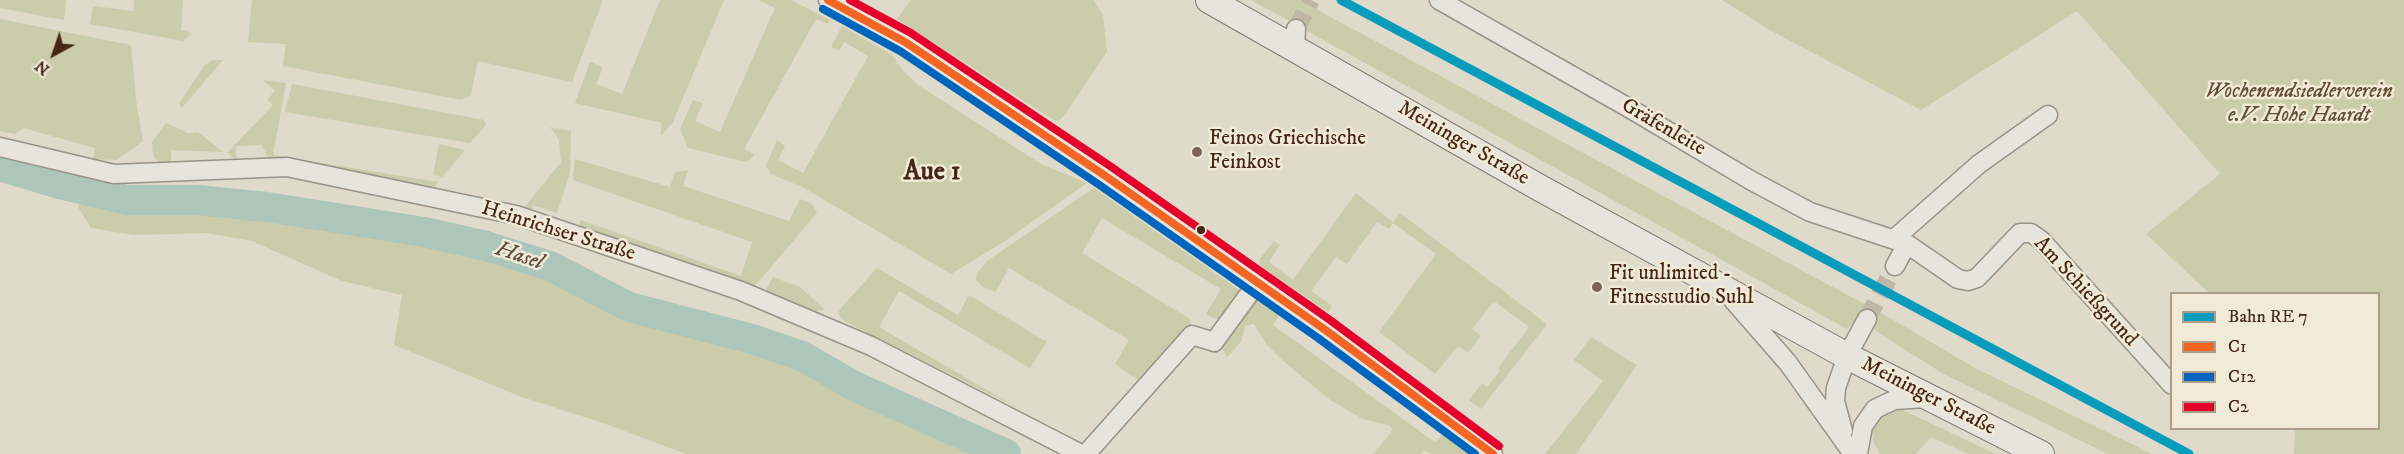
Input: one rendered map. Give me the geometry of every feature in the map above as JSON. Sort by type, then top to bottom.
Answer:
[{"type":"main road","name":"Meininger Straße","points":[[1209,0],[1296,38],[1540,188],[1926,398],[2041,454]]},
{"type":"street","points":[[828,0],[915,48],[1258,282],[1493,454]]},
{"type":"street","name":"Gräfenleite","points":[[1438,0],[1810,212],[1901,241]]},
{"type":"street","points":[[1895,266],[1901,241],[1979,164],[2048,115]]},
{"type":"street","name":"Heinrichser Straße","points":[[0,147],[114,174],[287,167],[516,215],[741,291],[871,345],[1081,454]]},
{"type":"street","name":"Am Schießgrund","points":[[1901,241],[1958,279],[1968,281],[1977,278],[2020,233],[2031,233],[2041,240],[2170,384]]},
{"type":"street","points":[[1086,454],[1192,335],[1214,342],[1258,282]]},
{"type":"street","name":"Meininger Straße","points":[[1720,285],[1788,363],[1853,451]]},
{"type":"street","points":[[1847,356],[1867,319]]},
{"type":"street","name":"Meininger Straße","points":[[1847,356],[1840,372],[1835,401],[1853,451]]},
{"type":"street","points":[[1853,451],[1863,426],[1875,408],[1894,400],[1926,398]]},
{"type":"green space","points":[[0,0],[66,0],[64,20],[0,8]]},
{"type":"green space","points":[[134,0],[183,0],[181,30],[192,33],[183,41],[90,24],[93,6],[133,11]]},
{"type":"green space","points":[[252,0],[603,0],[572,82],[478,61],[471,95],[462,100],[283,66],[286,44],[248,42]]},
{"type":"green space","points":[[660,0],[724,0],[673,122],[662,135],[660,135],[662,123],[575,103],[590,62],[603,67],[596,84],[622,94]]},
{"type":"green space","points":[[758,0],[791,0],[830,20],[828,24],[816,19],[744,149],[755,155],[747,162],[688,148],[680,129],[693,100],[703,103],[695,121],[720,132],[775,8]]},
{"type":"green space","points":[[911,0],[1093,0],[1103,15],[1107,51],[1065,115],[1058,121],[1054,120],[897,19]]},
{"type":"green space","points":[[1251,0],[1299,0],[1883,314],[1975,368],[2152,454],[2108,454],[1942,373],[1876,331],[1861,315],[1847,329]]},
{"type":"green space","name":"Wochenendsiedlerverein e.V. Hohe Haardt","points":[[1722,0],[2404,0],[2404,454],[2294,454],[2295,430],[2380,430],[2380,292],[2208,292],[2146,234],[2220,174],[2077,11],[1921,110],[1766,28]]},
{"type":"green space","points":[[0,19],[131,45],[136,100],[143,141],[117,160],[93,159],[95,148],[23,128],[15,134],[0,131]]},
{"type":"green space","points":[[842,26],[892,55],[903,71],[918,85],[1041,164],[1087,183],[1005,241],[951,274],[802,187],[771,174],[766,166],[777,140],[785,146],[778,160],[803,173],[868,56],[844,42],[839,51],[831,47]]},
{"type":"green space","points":[[212,60],[223,60],[181,109],[180,102],[204,66]]},
{"type":"green space","points":[[263,80],[286,83],[273,155],[438,182],[431,193],[269,160],[262,145],[236,146],[236,160],[227,153],[273,105],[267,100],[275,91]]},
{"type":"green space","points":[[292,84],[484,120],[486,125],[470,143],[285,112]]},
{"type":"green space","points":[[166,123],[188,133],[198,132],[223,152],[171,150],[171,163],[159,162],[153,156],[152,142]]},
{"type":"green space","points":[[550,127],[571,131],[570,172],[557,213],[533,205],[531,216],[520,213],[561,162],[559,140]]},
{"type":"green space","points":[[439,144],[465,150],[442,177],[433,175]]},
{"type":"green space","points":[[575,159],[670,187],[675,172],[688,170],[683,186],[789,221],[800,199],[812,204],[817,213],[754,287],[577,230],[581,220],[741,276],[752,242],[573,180]]},
{"type":"green space","points":[[1094,188],[1242,292],[1219,319],[1211,317],[1206,314],[1221,289],[1102,218],[1082,253],[1190,319],[1190,328],[1146,380],[1138,380],[1115,364],[1129,340],[1009,268],[995,292],[983,287],[976,280],[977,273],[987,261]]},
{"type":"green space","points":[[81,189],[127,200],[198,200],[267,207],[424,232],[486,246],[550,266],[629,307],[752,339],[802,356],[854,386],[1006,454],[686,454],[603,423],[522,397],[394,345],[402,295],[342,281],[252,241],[205,233],[133,235],[91,228],[78,207]]},
{"type":"green space","points":[[1356,193],[1393,222],[1400,213],[1547,324],[1481,409],[1469,400],[1482,383],[1487,387],[1500,371],[1498,368],[1529,327],[1494,301],[1472,329],[1481,336],[1468,353],[1458,346],[1435,374],[1379,332],[1436,254],[1393,223],[1389,229],[1377,222],[1347,264],[1336,257],[1311,291],[1332,306],[1328,312],[1261,266],[1259,260],[1274,241],[1280,245],[1269,262],[1293,280]]},
{"type":"green space","points":[[877,268],[958,315],[969,295],[1047,342],[1030,368],[899,291],[879,327],[1016,407],[844,321],[838,313],[840,309]]},
{"type":"green space","points":[[773,277],[800,287],[824,309],[808,312],[772,299],[766,290]]},
{"type":"green space","points":[[1257,297],[1281,313],[1273,325],[1432,440],[1436,442],[1444,432],[1472,454],[1431,454],[1424,450],[1421,454],[1373,454],[1391,433],[1392,428],[1363,419],[1330,400],[1266,344],[1254,324],[1245,326],[1242,340],[1227,358],[1222,347],[1223,339]]},
{"type":"green space","points":[[1591,337],[1637,365],[1576,454],[1545,454],[1603,381],[1574,360]]},
{"type":"green space","points":[[1894,406],[1996,454],[1968,454],[1931,437],[1916,454],[1880,454],[1874,444],[1872,432],[1875,424]]},
{"type":"waterway","name":"Hasel","points":[[0,166],[59,184],[127,200],[198,200],[267,207],[424,232],[486,246],[550,266],[629,307],[752,339],[802,356],[854,386],[1006,454]]},
{"type":"tunnel","points":[[1296,29],[1311,0]]},
{"type":"tunnel","points":[[1867,319],[1895,266]]},
{"type":"transit line","name":"C1","points":[[828,0],[905,42],[1104,175],[1324,329],[1493,454]]},
{"type":"transit line","name":"C2","points":[[850,0],[911,33],[1110,166],[1330,320],[1499,446]]},
{"type":"transit line","points":[[1341,0],[2189,454]]},
{"type":"transit line","name":"C12","points":[[823,9],[900,51],[1098,184],[1318,338],[1475,454]]},
{"type":"place","name":"Feinos Griechische Feinkost","points":[[1197,152]]},
{"type":"place","name":"Fit unlimited - Fitnesstudio Suhl","points":[[1597,287]]},
{"type":"district","name":"Aue 1","points":[[932,173]]}]
